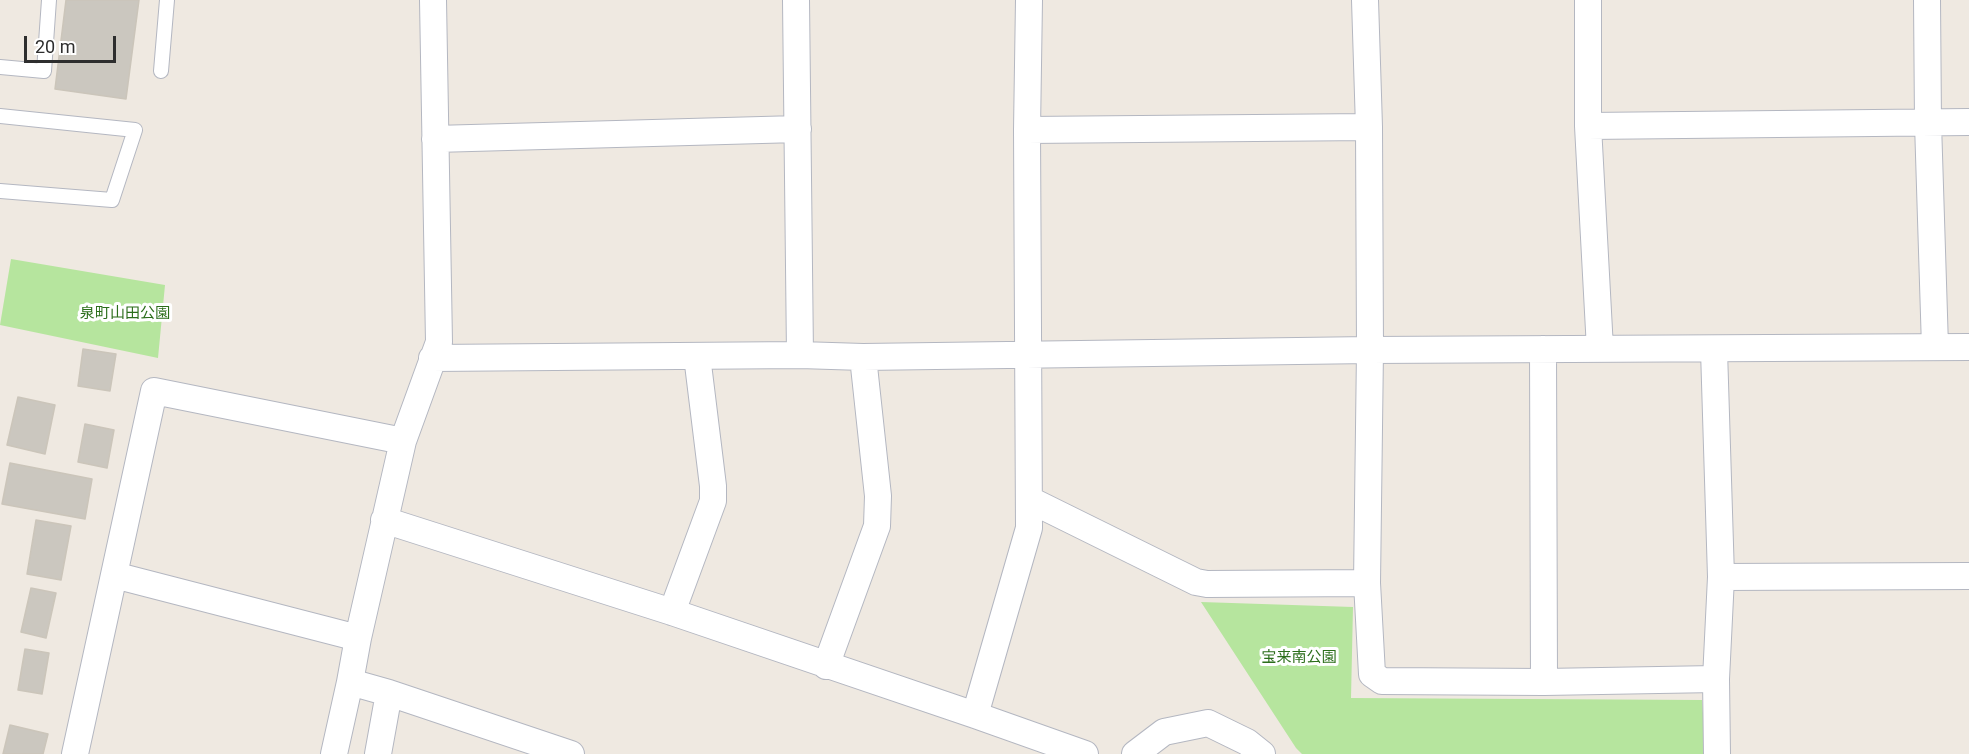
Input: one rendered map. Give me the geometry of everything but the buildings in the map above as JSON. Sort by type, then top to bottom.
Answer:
[{"type":"street","points":[[334,754],[403,441],[439,342],[433,0]]},
{"type":"street","points":[[796,0],[800,355]]},
{"type":"street","points":[[975,715],[1029,528],[1027,130],[1029,0]]},
{"type":"street","points":[[1365,0],[1369,127],[1370,350],[1367,583],[1372,674],[1382,681],[1544,682],[1716,679]]},
{"type":"street","points":[[1588,0],[1588,126],[1600,349]]},
{"type":"street","points":[[1927,0],[1928,123],[1935,347]]},
{"type":"street","points":[[1588,126],[1969,122]]},
{"type":"street","points":[[1027,130],[1369,127]]},
{"type":"street","points":[[435,139],[798,129]]},
{"type":"street","points":[[432,358],[1028,356],[1370,350],[1969,347]]},
{"type":"street","points":[[1543,349],[1544,682]]},
{"type":"street","points":[[1714,350],[1721,577],[1716,679],[1718,754]]},
{"type":"street","points":[[672,612],[713,501],[697,356]]},
{"type":"street","points":[[826,666],[877,526],[878,496],[862,357]]},
{"type":"street","points":[[75,754],[154,391],[403,441]]},
{"type":"street","points":[[1030,500],[1196,582],[1208,584],[1367,583]]},
{"type":"street","points":[[384,520],[672,612],[1085,754]]},
{"type":"street","points":[[114,575],[358,638]]},
{"type":"street","points":[[1721,577],[1969,576]]},
{"type":"street","points":[[350,682],[571,754]]},
{"type":"street","points":[[378,754],[389,693]]},
{"type":"street","points":[[1135,754],[1164,732],[1208,723],[1247,741],[1262,754]]},
{"type":"lane","points":[[0,68],[44,71],[49,0]]},
{"type":"lane","points":[[161,71],[167,0]]},
{"type":"lane","points":[[0,116],[135,130],[112,200],[0,191]]},
{"type":"green space","name":"泉町山田公園","points":[[11,259],[165,285],[158,358],[0,325]]},
{"type":"green space","name":"宝来南公園","points":[[1201,602],[1353,607],[1351,698],[1702,700],[1706,754],[1302,754]]}]
